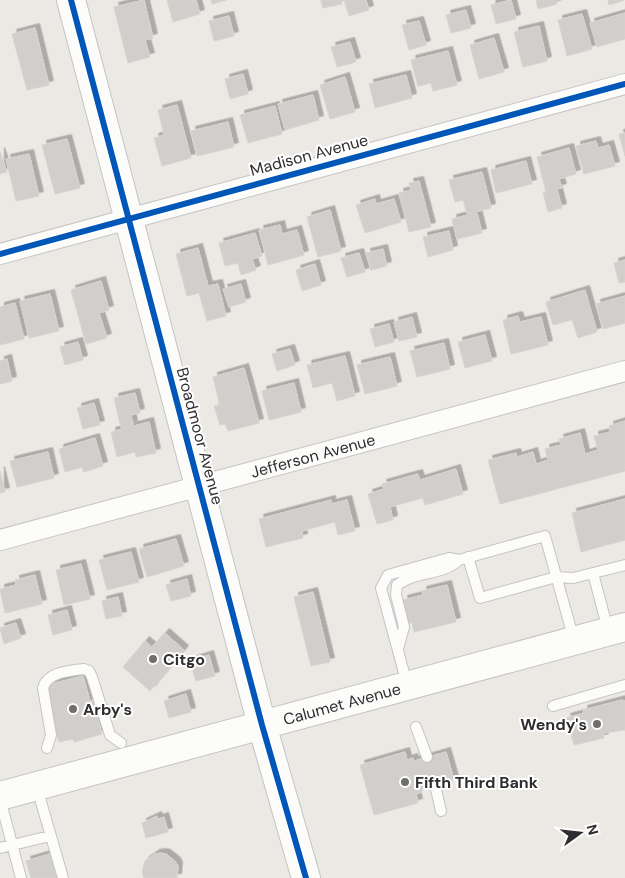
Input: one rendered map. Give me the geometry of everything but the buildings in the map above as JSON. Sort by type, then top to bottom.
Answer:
[{"type":"street","name":"Broadmoor Avenue","points":[[71,0],[262,725],[306,878]]},
{"type":"street","name":"Madison Avenue","points":[[0,254],[625,84]]},
{"type":"street","name":"Jefferson Avenue","points":[[0,540],[625,371]]},
{"type":"street","name":"Calumet Avenue","points":[[0,798],[36,786],[617,629]]},
{"type":"lane","points":[[398,650],[404,627],[396,595],[397,586],[404,580],[452,567],[464,559],[545,536],[574,641]]},
{"type":"lane","points":[[408,685],[381,588],[388,575],[449,558],[464,559]]},
{"type":"lane","points":[[464,559],[480,598],[556,577],[573,578],[625,565]]},
{"type":"lane","points":[[593,573],[617,629]]},
{"type":"lane","points":[[47,748],[51,735],[43,688],[44,682],[49,677],[84,669],[89,671],[92,677],[110,735],[121,742]]},
{"type":"lane","points":[[553,706],[625,685]]},
{"type":"lane","points":[[416,727],[427,758]]},
{"type":"lane","points":[[435,785],[441,811]]},
{"type":"lane","points":[[36,786],[63,878]]},
{"type":"lane","points":[[0,798],[21,878]]},
{"type":"lane","points":[[0,848],[50,836]]},
{"type":"cycle path","points":[[71,0],[262,725],[306,878]]},
{"type":"cycle path","points":[[0,254],[625,84]]},
{"type":"place","name":"Citgo","points":[[153,659]]},
{"type":"place","name":"Arby's","points":[[73,709]]},
{"type":"place","name":"Wendy's","points":[[597,724]]},
{"type":"place","name":"Fifth Third Bank","points":[[405,782]]}]
